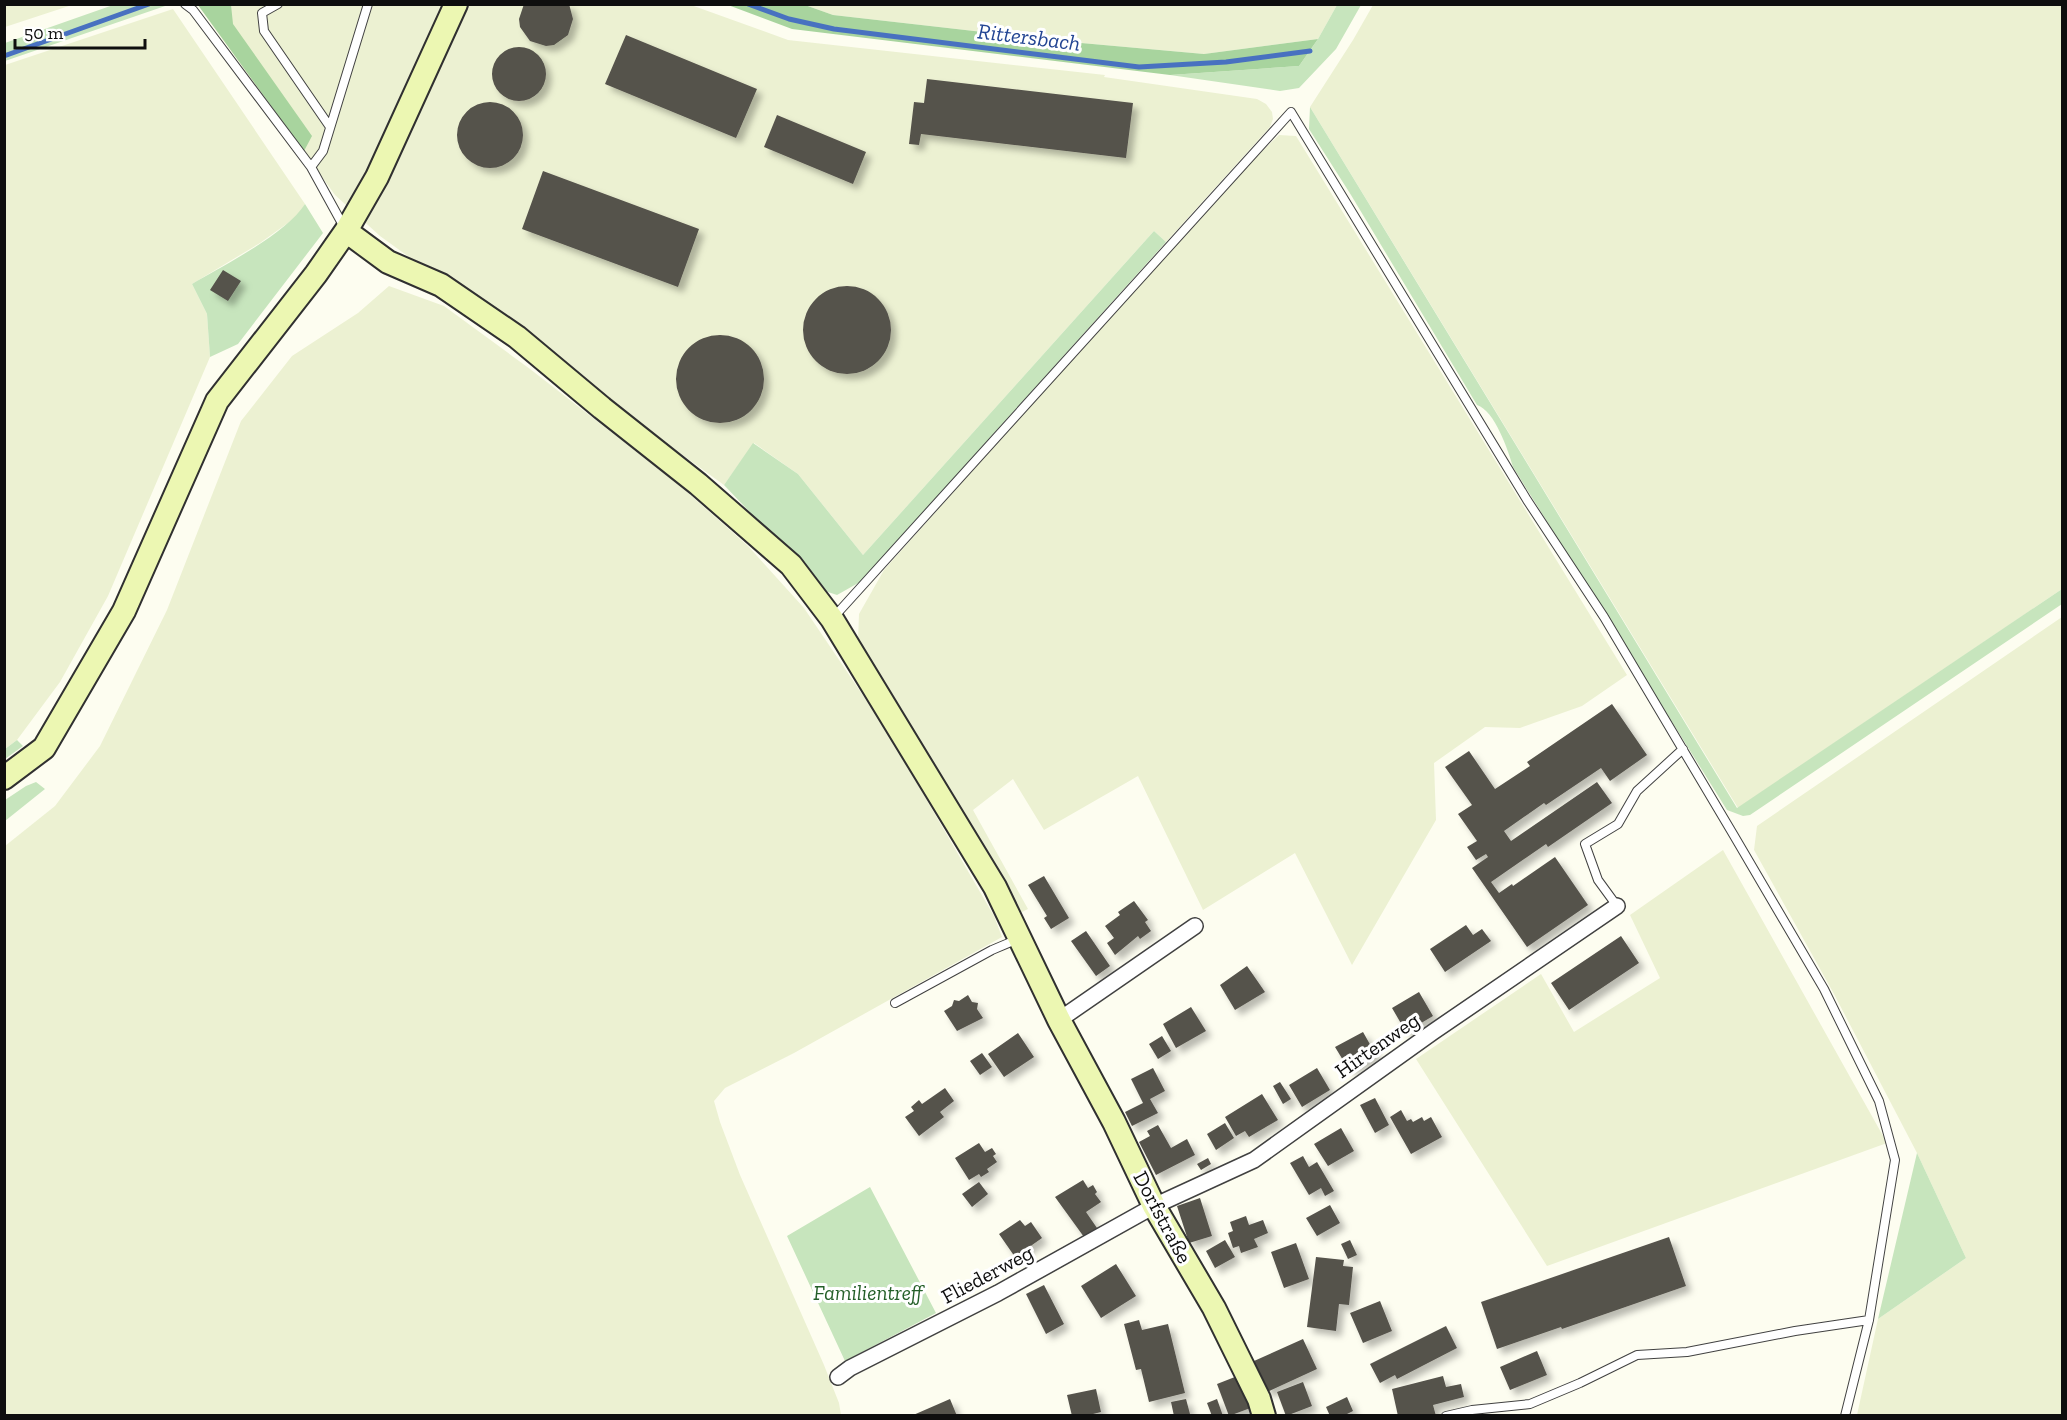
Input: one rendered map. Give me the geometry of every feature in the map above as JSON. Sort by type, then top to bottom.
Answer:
[{"type":"street","points":[[4,778],[44,748],[124,611],[217,401],[316,274],[346,231],[377,177],[456,4]]},
{"type":"street","name":"Dorfstraße","points":[[346,231],[388,262],[441,285],[517,337],[698,484],[791,565],[832,619],[995,887],[1059,1020],[1114,1122],[1155,1206],[1214,1308],[1259,1400],[1264,1416]]},
{"type":"street","name":"Hirtenweg","points":[[1155,1206],[1254,1160],[1433,1032],[1617,906]]},
{"type":"street","points":[[1059,1020],[1195,926]]},
{"type":"street","name":"Fliederweg","points":[[838,1377],[859,1363],[998,1293],[1155,1206]]},
{"type":"lane","points":[[185,4],[193,10],[311,167],[346,231]]},
{"type":"lane","points":[[278,4],[262,13],[264,30],[330,127]]},
{"type":"lane","points":[[311,167],[323,151],[368,4]]},
{"type":"lane","points":[[832,619],[1291,112],[1527,500],[1604,617],[1683,749],[1824,989],[1879,1101],[1895,1160],[1869,1320],[1845,1416]]},
{"type":"lane","points":[[1617,906],[1598,880],[1585,844],[1618,824],[1637,790],[1683,749]]},
{"type":"lane","points":[[895,1003],[993,950],[1019,939]]},
{"type":"lane","points":[[1446,1416],[1472,1410],[1530,1404],[1580,1383],[1636,1355],[1686,1352],[1795,1331],[1869,1320]]},
{"type":"green space","points":[[5,4],[72,4],[72,5],[5,27]]},
{"type":"green space","points":[[116,4],[168,5],[5,61],[5,43]]},
{"type":"green space","points":[[198,5],[691,5],[788,40],[1105,75],[1104,77],[1257,99],[1266,104],[1272,112],[1273,119],[1270,127],[1166,242],[1154,231],[863,555],[798,474],[754,443],[724,485],[380,236],[335,195]]},
{"type":"green space","points":[[198,5],[231,5],[233,24],[312,136],[304,151]]},
{"type":"green space","points":[[728,5],[805,5],[833,15],[1070,42],[1204,54],[1318,39],[1299,66],[1170,75],[792,29]]},
{"type":"green space","points":[[805,5],[1337,5],[1318,39],[1204,54],[1070,42],[833,15]]},
{"type":"green space","points":[[1337,5],[1361,5],[1336,49],[1299,88],[1280,91],[1170,75],[1299,66],[1318,39]]},
{"type":"green space","points":[[1373,5],[2062,5],[2062,589],[1738,808],[1310,107]]},
{"type":"green space","points":[[173,9],[305,204],[299,215],[260,243],[192,284],[207,314],[210,357],[108,596],[60,682],[17,740],[5,749],[5,65]]},
{"type":"green space","points":[[1310,107],[1737,808],[2062,589],[2062,604],[1750,815],[1743,816],[1727,810],[1513,467],[1495,423],[1484,409],[1477,405],[1309,129]]},
{"type":"green space","points":[[1279,135],[1296,136],[1627,675],[1582,706],[1520,728],[1485,727],[1434,763],[1436,820],[1352,965],[1295,853],[1203,910],[1138,776],[1044,830],[1013,779],[973,810],[1028,909],[1016,915],[858,641],[859,614],[884,570],[1259,154]]},
{"type":"green space","points":[[305,204],[323,233],[238,344],[210,357],[207,314],[192,284],[269,237],[296,215]]},
{"type":"green space","points":[[1154,231],[1166,242],[860,582],[837,595],[819,589],[784,548],[724,485],[753,443],[798,474],[863,555]]},
{"type":"green space","points":[[389,286],[444,306],[530,369],[678,484],[748,546],[804,608],[885,728],[994,916],[1002,937],[794,1053],[725,1088],[714,1101],[740,1175],[824,1365],[839,1403],[841,1415],[5,1415],[5,846],[55,806],[100,746],[167,610],[241,421],[292,356],[358,313]]},
{"type":"green space","points":[[2062,617],[2062,1415],[1857,1415],[1878,1319],[1966,1258],[1917,1153],[1834,994],[1754,850],[1757,826]]},
{"type":"green space","points":[[17,740],[23,746],[5,759],[5,749]]},
{"type":"green space","points":[[36,782],[45,789],[5,821],[5,800]]},
{"type":"green space","points":[[1723,850],[1887,1143],[1547,1266],[1416,1059],[1541,974],[1574,1032],[1660,978],[1630,915]]},
{"type":"green space","points":[[1917,1153],[1966,1258],[1878,1319]]},
{"type":"green space","name":"Familientreff","points":[[870,1187],[936,1313],[845,1361],[787,1236]]},
{"type":"building","points":[[524,4],[569,4],[573,19],[568,35],[554,45],[546,46],[530,41],[520,27],[519,19]]},
{"type":"building","points":[[626,35],[757,89],[736,138],[605,84]]},
{"type":"building","points":[[519,47],[529,49],[538,55],[544,64],[546,74],[544,84],[538,93],[529,99],[519,101],[509,99],[500,93],[494,84],[492,74],[494,64],[500,55],[509,49]]},
{"type":"building","points":[[927,79],[1133,103],[1126,158],[921,134],[919,145],[909,144],[914,102],[924,103]]},
{"type":"building","points":[[490,102],[503,105],[513,112],[520,122],[523,135],[520,148],[513,158],[503,165],[490,168],[477,165],[467,158],[460,148],[457,135],[460,122],[467,112],[477,105]]},
{"type":"building","points":[[777,115],[866,152],[853,184],[764,147]]},
{"type":"building","points":[[543,171],[699,229],[678,287],[522,229]]},
{"type":"building","points":[[223,270],[241,281],[228,301],[210,290]]},
{"type":"building","points":[[847,286],[872,293],[884,305],[891,330],[884,355],[872,367],[847,374],[822,367],[810,355],[803,330],[810,305],[822,293]]},
{"type":"building","points":[[720,335],[737,338],[751,348],[761,362],[764,379],[761,396],[751,410],[737,420],[720,423],[703,420],[689,410],[679,396],[676,379],[679,362],[689,348],[703,338]]},
{"type":"building","points":[[1612,704],[1647,755],[1610,781],[1601,768],[1504,831],[1511,841],[1597,782],[1612,803],[1548,847],[1546,844],[1491,882],[1499,893],[1555,857],[1588,905],[1527,947],[1472,868],[1488,857],[1486,854],[1476,860],[1467,847],[1477,841],[1458,814],[1472,805],[1445,767],[1469,751],[1495,789],[1530,766],[1527,762]]},
{"type":"building","points":[[1044,876],[1069,918],[1051,929],[1044,918],[1047,916],[1028,885]]},
{"type":"building","points":[[1134,901],[1148,920],[1145,922],[1151,931],[1140,939],[1138,936],[1115,955],[1107,943],[1114,938],[1105,926],[1120,915],[1118,912]]},
{"type":"building","points":[[1466,925],[1473,935],[1482,929],[1491,941],[1445,972],[1430,949]]},
{"type":"building","points":[[1086,931],[1110,966],[1096,976],[1071,941]]},
{"type":"building","points":[[1621,936],[1639,963],[1569,1010],[1551,983]]},
{"type":"building","points":[[1247,966],[1265,992],[1235,1010],[1220,985]]},
{"type":"building","points":[[1419,992],[1433,1016],[1406,1032],[1392,1008]]},
{"type":"building","points":[[968,995],[972,1002],[978,1003],[977,1009],[983,1018],[957,1031],[944,1011],[952,1006],[954,1000],[959,1001]]},
{"type":"building","points":[[1191,1007],[1206,1031],[1176,1048],[1163,1024]]},
{"type":"building","points":[[1363,1032],[1376,1055],[1349,1070],[1335,1047]]},
{"type":"building","points":[[1018,1033],[1034,1057],[1004,1077],[988,1054]]},
{"type":"building","points":[[1162,1036],[1171,1051],[1158,1059],[1149,1044]]},
{"type":"building","points":[[982,1053],[992,1067],[980,1075],[970,1061]]},
{"type":"building","points":[[1153,1068],[1165,1091],[1150,1099],[1158,1113],[1132,1126],[1125,1112],[1143,1103],[1131,1079]]},
{"type":"building","points":[[1317,1068],[1330,1090],[1302,1107],[1289,1085]]},
{"type":"building","points":[[1280,1082],[1291,1099],[1283,1104],[1273,1086]]},
{"type":"building","points":[[945,1088],[954,1101],[940,1112],[944,1117],[919,1136],[905,1117],[914,1111],[911,1107],[919,1100],[922,1104]]},
{"type":"building","points":[[1262,1094],[1278,1120],[1249,1137],[1245,1131],[1236,1136],[1225,1117]]},
{"type":"building","points":[[1375,1098],[1389,1125],[1375,1133],[1360,1105]]},
{"type":"building","points":[[1401,1110],[1407,1121],[1411,1119],[1413,1122],[1422,1117],[1424,1121],[1431,1117],[1442,1137],[1411,1154],[1390,1117]]},
{"type":"building","points":[[1225,1123],[1234,1138],[1216,1150],[1207,1134]]},
{"type":"building","points":[[1158,1125],[1171,1148],[1187,1139],[1195,1155],[1156,1175],[1139,1142],[1150,1136],[1147,1131]]},
{"type":"building","points":[[1341,1128],[1354,1151],[1328,1166],[1314,1144]]},
{"type":"building","points":[[979,1143],[985,1152],[992,1148],[997,1162],[987,1169],[989,1172],[981,1177],[979,1174],[969,1180],[955,1158]]},
{"type":"building","points":[[1303,1156],[1309,1167],[1317,1162],[1334,1191],[1325,1196],[1321,1188],[1309,1195],[1290,1163]]},
{"type":"building","points":[[1208,1158],[1211,1164],[1201,1170],[1197,1164]]},
{"type":"building","points":[[1083,1180],[1088,1188],[1093,1185],[1097,1192],[1095,1194],[1101,1202],[1086,1212],[1097,1228],[1084,1237],[1055,1197]]},
{"type":"building","points":[[979,1182],[988,1194],[972,1207],[962,1194]]},
{"type":"building","points":[[1200,1198],[1212,1236],[1189,1243],[1177,1206]]},
{"type":"building","points":[[1330,1205],[1340,1223],[1317,1236],[1306,1218]]},
{"type":"building","points":[[1246,1216],[1249,1225],[1263,1220],[1268,1233],[1254,1239],[1258,1247],[1241,1253],[1239,1246],[1233,1248],[1228,1233],[1233,1231],[1230,1222]]},
{"type":"building","points":[[1020,1220],[1025,1226],[1031,1222],[1042,1238],[1015,1257],[999,1234]]},
{"type":"building","points":[[1669,1237],[1686,1286],[1497,1349],[1481,1302]]},
{"type":"building","points":[[1225,1240],[1235,1257],[1215,1268],[1206,1251]]},
{"type":"building","points":[[1350,1240],[1357,1255],[1348,1259],[1341,1244]]},
{"type":"building","points":[[1296,1243],[1309,1279],[1284,1288],[1271,1252]]},
{"type":"building","points":[[1316,1257],[1344,1260],[1343,1266],[1353,1267],[1349,1305],[1339,1304],[1336,1331],[1307,1327]]},
{"type":"building","points":[[1116,1264],[1136,1296],[1101,1318],[1081,1286]]},
{"type":"building","points":[[1044,1285],[1064,1324],[1046,1334],[1026,1294]]},
{"type":"building","points":[[1380,1301],[1392,1331],[1363,1343],[1350,1313]]},
{"type":"building","points":[[1139,1320],[1142,1330],[1168,1324],[1185,1393],[1149,1402],[1141,1369],[1136,1370],[1124,1324]]},
{"type":"building","points":[[1446,1326],[1457,1348],[1397,1379],[1395,1375],[1380,1383],[1370,1364]]},
{"type":"building","points":[[1303,1339],[1317,1369],[1267,1392],[1254,1361]]},
{"type":"building","points":[[1537,1351],[1547,1375],[1510,1390],[1500,1367]]},
{"type":"building","points":[[1240,1375],[1253,1407],[1229,1416],[1217,1384]]},
{"type":"building","points":[[1443,1376],[1446,1387],[1461,1384],[1464,1397],[1433,1405],[1436,1416],[1398,1416],[1392,1389]]},
{"type":"building","points":[[1303,1382],[1312,1406],[1286,1416],[1277,1392]]},
{"type":"building","points":[[1096,1389],[1101,1412],[1072,1416],[1067,1395]]},
{"type":"building","points":[[1347,1397],[1353,1411],[1343,1416],[1330,1416],[1326,1407]]},
{"type":"building","points":[[950,1399],[957,1416],[911,1416]]},
{"type":"building","points":[[1186,1399],[1190,1414],[1174,1416],[1171,1402]]},
{"type":"building","points":[[1217,1399],[1223,1416],[1212,1416],[1207,1403]]},
{"type":"waterway","name":"Rittersbach","points":[[4,56],[149,4]]},
{"type":"waterway","name":"Rittersbach","points":[[748,4],[789,19],[834,29],[1139,67],[1226,62],[1310,51]]}]
